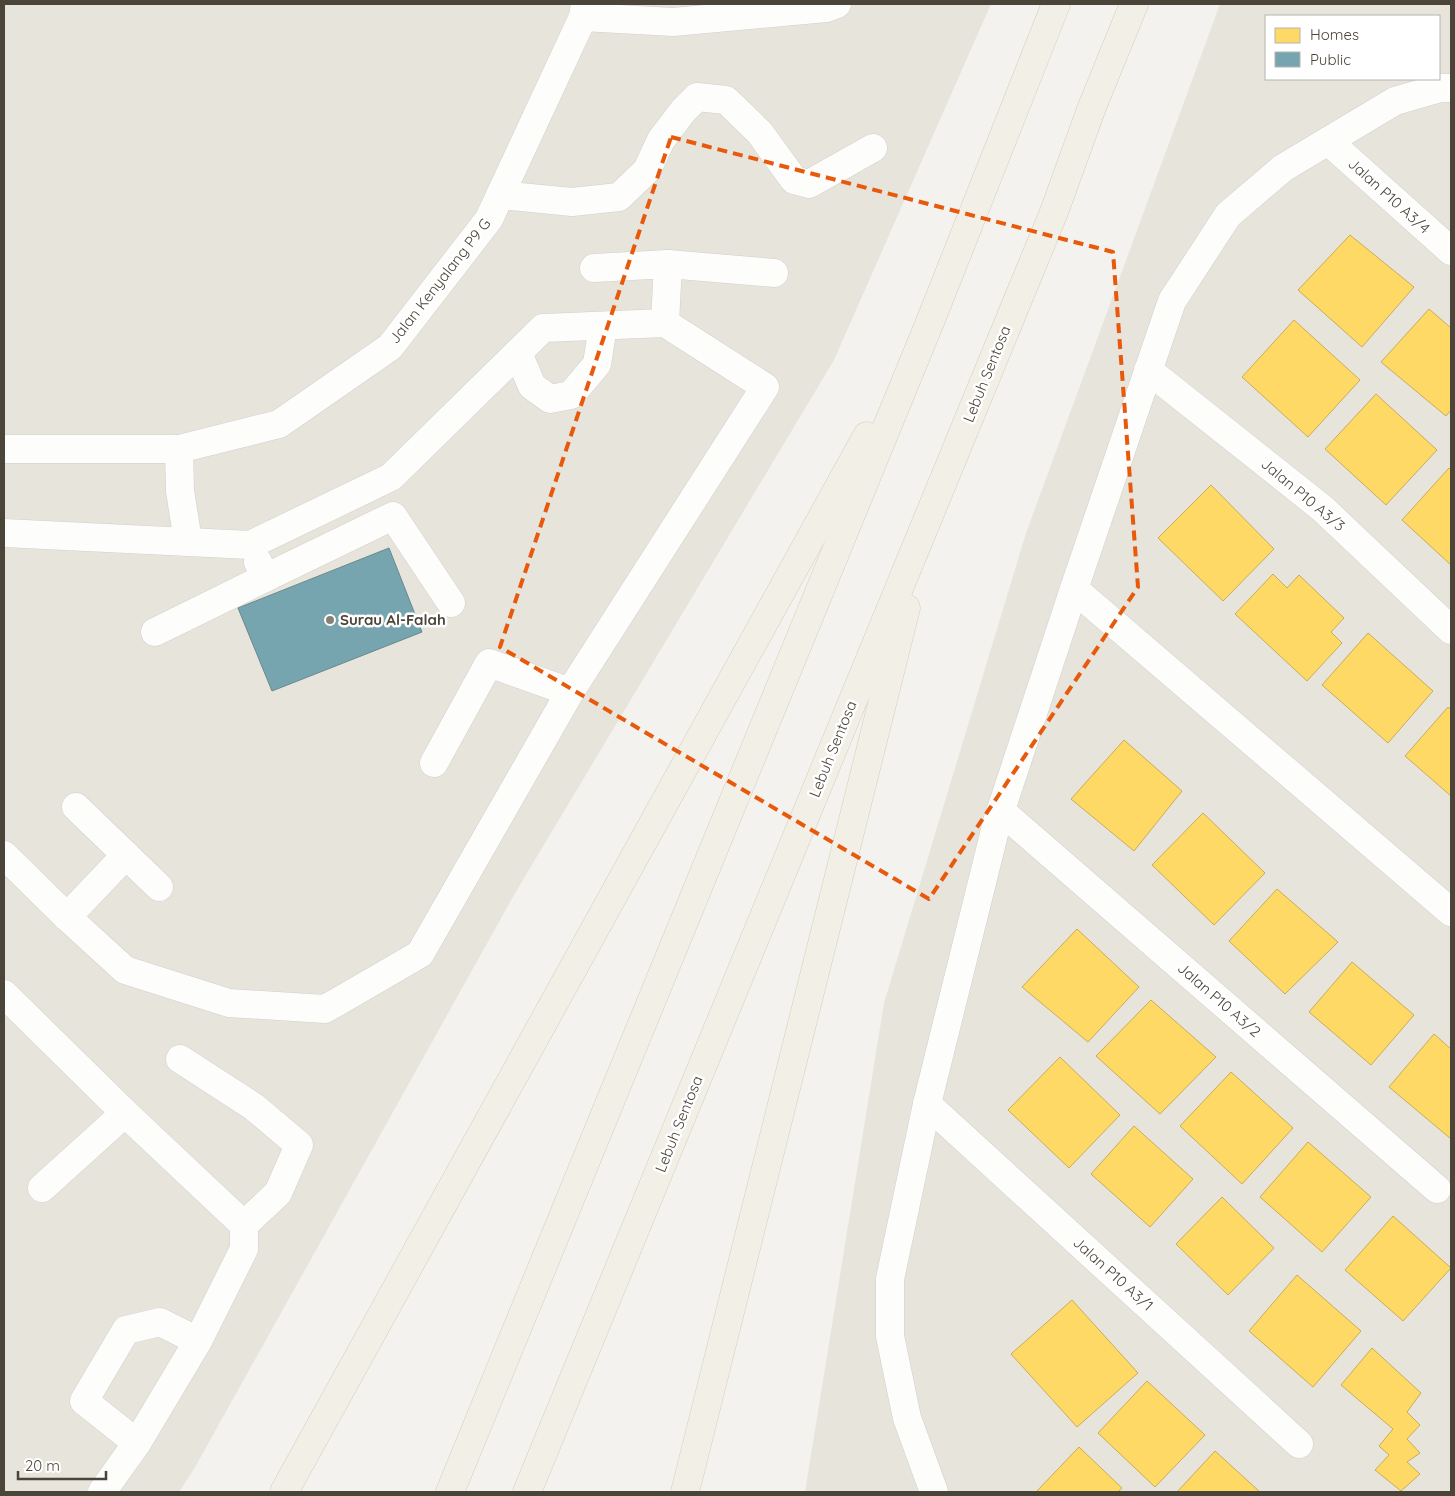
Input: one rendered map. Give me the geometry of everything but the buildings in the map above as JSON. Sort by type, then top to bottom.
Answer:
[{"type":"main road","points":[[450,1492],[930,322],[1056,4]]},
{"type":"main road","name":"Lebuh Sentosa","points":[[527,1492],[1054,212],[1092,107],[1134,4]]},
{"type":"main road","points":[[284,1492],[930,322]]},
{"type":"main road","points":[[685,1492],[930,514]]},
{"type":"street","points":[[584,10],[673,22],[826,8],[837,4]]},
{"type":"street","name":"Jalan Kenyalang P9 G","points":[[4,449],[179,449],[279,424],[390,347],[489,219],[584,10]]},
{"type":"street","points":[[934,1492],[907,1418],[890,1336],[890,1279],[927,1104],[1001,811],[1172,301],[1228,215],[1284,168],[1395,101],[1440,88],[1451,88]]},
{"type":"street","points":[[500,195],[572,202],[619,197],[647,170],[661,140],[683,111],[697,97],[726,100],[760,133],[794,180],[809,184],[873,148]]},
{"type":"street","name":"Jalan P10 A3/4","points":[[1328,141],[1451,251]]},
{"type":"street","points":[[665,323],[668,264]]},
{"type":"street","points":[[594,268],[668,264],[774,273]]},
{"type":"street","points":[[4,533],[250,544],[391,477],[543,328],[665,323],[765,387],[570,692],[420,954],[325,1009],[229,1003],[125,970],[67,917],[4,855]]},
{"type":"street","points":[[518,353],[532,386],[550,398],[571,395],[597,364],[603,326]]},
{"type":"street","name":"Jalan P10 A3/3","points":[[1148,370],[1323,509],[1451,630]]},
{"type":"street","points":[[179,449],[180,491],[188,541]]},
{"type":"street","points":[[155,632],[393,516],[451,602]]},
{"type":"street","points":[[250,544],[265,578]]},
{"type":"street","points":[[1074,589],[1451,912]]},
{"type":"street","points":[[434,764],[489,663],[570,692]]},
{"type":"street","points":[[76,808],[159,887]]},
{"type":"street","name":"Jalan P10 A3/2","points":[[1001,811],[1437,1189]]},
{"type":"street","points":[[67,917],[126,855]]},
{"type":"street","points":[[4,994],[125,1113],[244,1225],[244,1249],[198,1341],[137,1443],[102,1492]]},
{"type":"street","points":[[180,1059],[254,1107],[299,1145],[278,1193],[244,1225]]},
{"type":"street","name":"Jalan P10 A3/1","points":[[927,1104],[1300,1444]]},
{"type":"street","points":[[42,1188],[125,1113]]},
{"type":"street","points":[[137,1443],[84,1401],[126,1330],[160,1322],[198,1341]]},
{"type":"highlighted area","points":[[671,137],[1113,252],[1138,587],[929,899],[500,647]]},
{"type":"shaded area","points":[[4,4],[991,4],[834,360],[514,895],[194,1469],[179,1492],[4,1492]]},
{"type":"shaded area","points":[[1220,4],[1451,4],[1451,1492],[805,1492],[884,1003],[1026,533]]},
{"type":"place","name":"Surau Al-Falah","points":[[330,620]]}]
